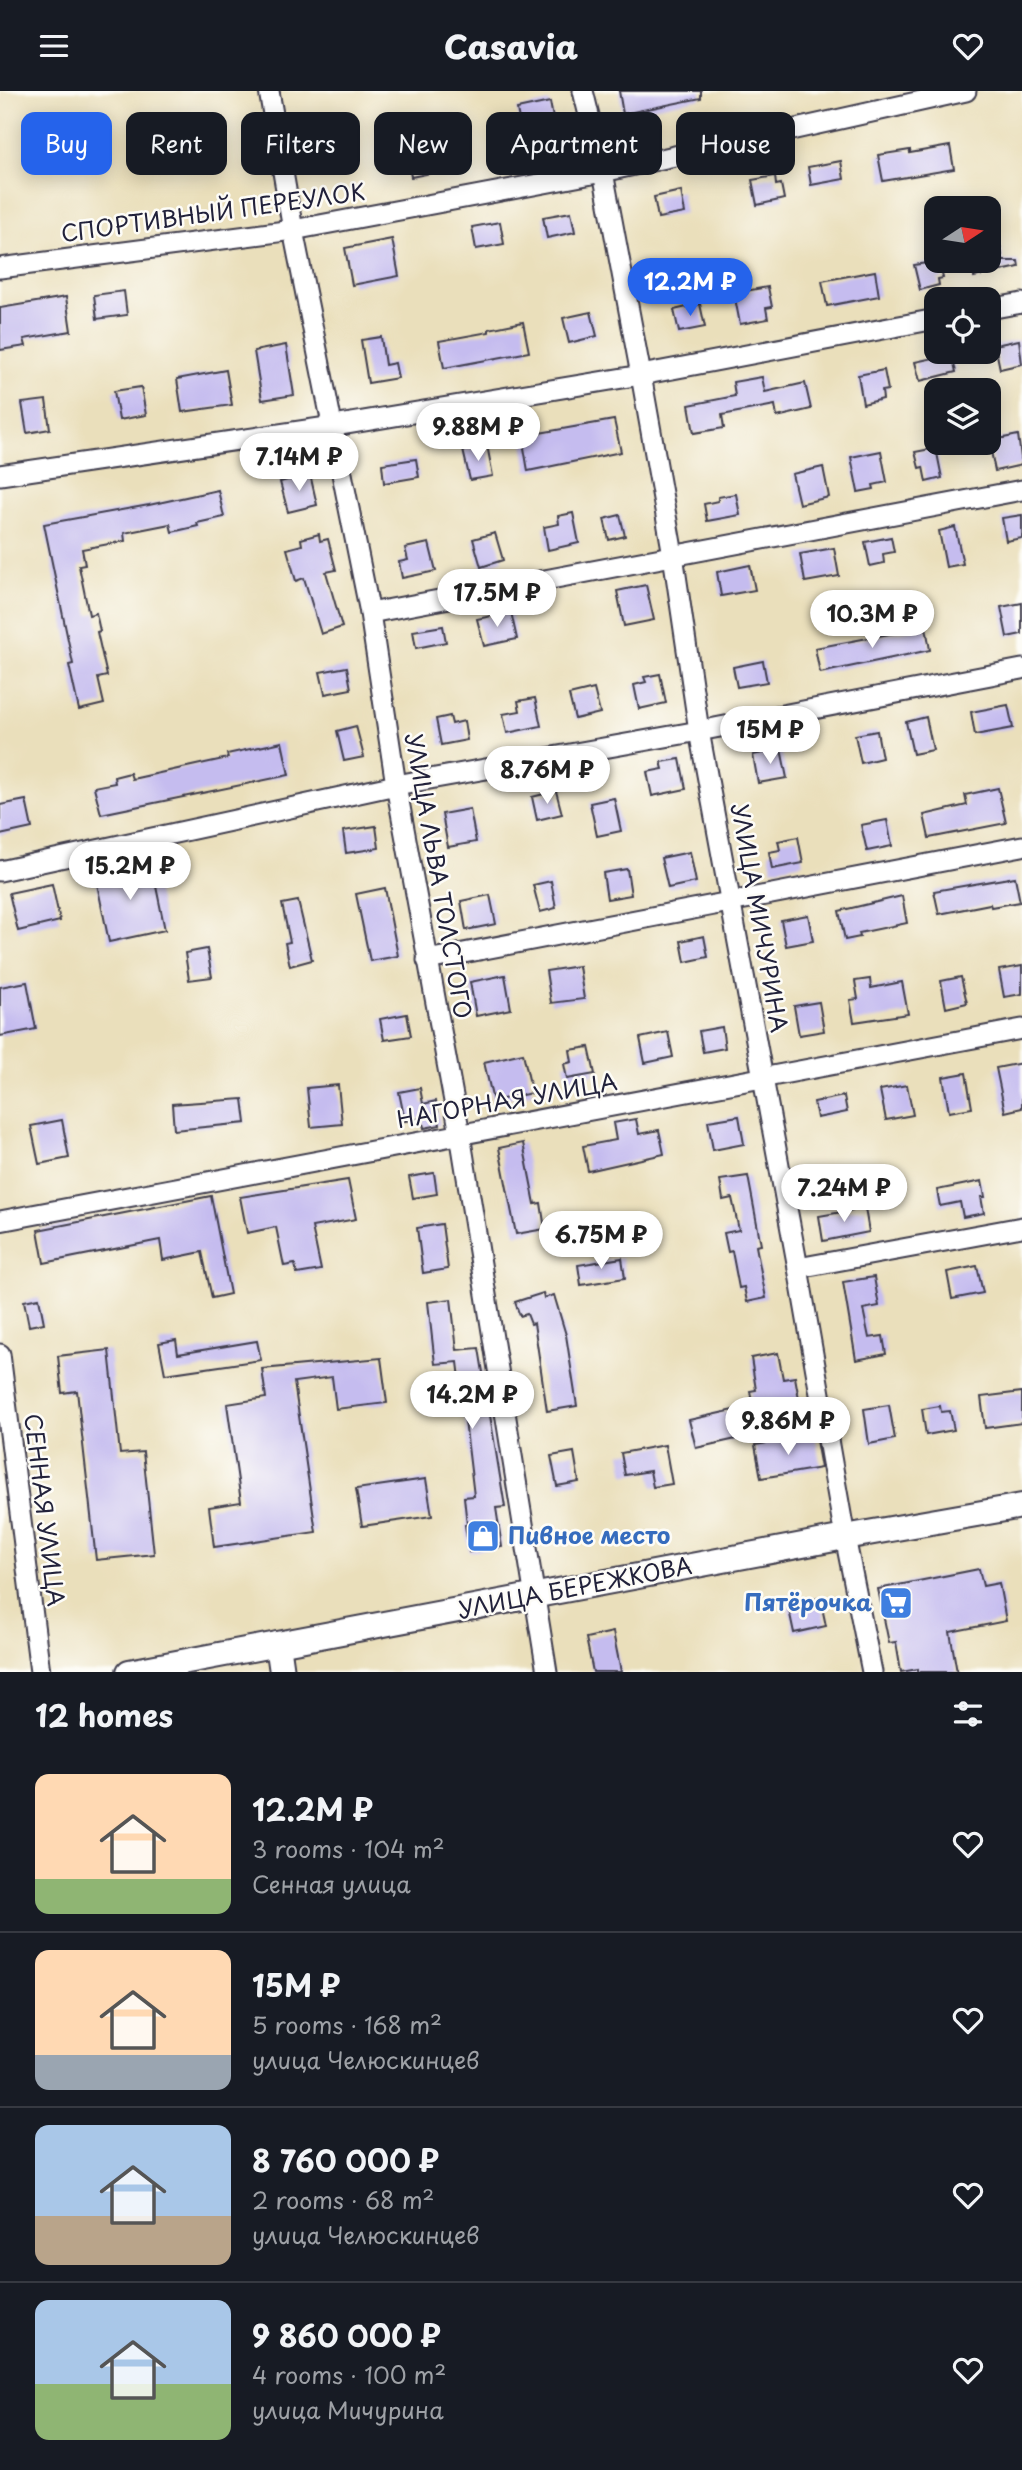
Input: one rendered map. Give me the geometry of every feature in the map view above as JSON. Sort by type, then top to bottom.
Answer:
[{"type":"street","name":"УЛИЦА ЛЬВА ТОЛСТОГО","points":[[269,91],[293,230],[370,613],[396,785],[460,1134],[547,1672]]},
{"type":"street","name":"УЛИЦА МИЧУРИНА","points":[[583,91],[588,112]]},
{"type":"street","name":"СПОРТИВНЫЙ ПЕРЕУЛОК","points":[[662,159],[966,91]]},
{"type":"street","name":"СПОРТИВНЫЙ ПЕРЕУЛОК","points":[[0,268],[293,230],[587,175]]},
{"type":"street","name":"УЛИЦА МИЧУРИНА","points":[[604,175],[673,555],[699,731],[845,1537],[872,1672]]},
{"type":"street","points":[[1001,307],[1022,303]]},
{"type":"street","points":[[0,475],[334,426],[642,375],[924,321]]},
{"type":"street","points":[[370,613],[1022,490]]},
{"type":"street","points":[[0,871],[396,785],[699,731],[1022,669]]},
{"type":"street","points":[[427,960],[1022,846]]},
{"type":"street","name":"НАГОРНАЯ УЛИЦА","points":[[0,1221],[1022,1029]]},
{"type":"street","points":[[798,1268],[1022,1227]]},
{"type":"street","name":"СЕННАЯ УЛИЦА","points":[[0,1354],[40,1672]]},
{"type":"street","name":"УЛИЦА БЕРЕЖКОВА","points":[[129,1672],[1022,1506]]},
{"type":"street","points":[[278,1644],[282,1672]]},
{"type":"building","points":[[619,91],[701,91],[701,98],[623,112]]},
{"type":"building","points":[[550,102],[552,112],[518,112],[517,109]]},
{"type":"building","points":[[950,146],[954,169],[883,181],[878,155]]},
{"type":"building","points":[[841,161],[844,179],[811,185],[808,167]]},
{"type":"building","points":[[775,176],[776,185],[781,184],[784,199],[757,205],[752,180]]},
{"type":"building","points":[[681,191],[685,213],[658,218],[654,197]]},
{"type":"building","points":[[571,212],[575,232],[547,238],[543,217]]},
{"type":"building","points":[[500,222],[504,244],[476,249],[472,227]]},
{"type":"building","points":[[392,239],[399,276],[352,285],[345,248]]},
{"type":"building","points":[[1001,251],[1003,261],[1018,261],[1019,267],[1001,271]]},
{"type":"building","points":[[924,263],[924,273],[942,273],[943,278],[938,279],[939,285],[920,290],[914,265]]},
{"type":"building","points":[[875,271],[879,296],[827,306],[822,281]]},
{"type":"building","points":[[973,273],[992,273],[974,277]]},
{"type":"building","points":[[768,287],[772,307],[766,308],[768,319],[740,324],[734,293]]},
{"type":"building","points":[[124,291],[127,315],[97,319],[94,295]]},
{"type":"building","points":[[66,297],[71,331],[24,339],[26,346],[0,350],[0,308]]},
{"type":"building","points":[[700,304],[705,327],[679,332],[674,310]]},
{"type":"building","points":[[591,312],[597,336],[569,343],[563,318]]},
{"type":"building","points":[[523,322],[529,352],[444,368],[439,341],[489,332],[489,329]]},
{"type":"building","points":[[381,337],[385,365],[395,363],[398,378],[368,383],[361,340]]},
{"type":"building","points":[[1019,340],[1022,364],[1000,369],[1001,344]]},
{"type":"building","points":[[286,345],[294,395],[262,400],[254,351]]},
{"type":"building","points":[[924,360],[924,364],[954,364],[956,372],[920,381],[915,362]]},
{"type":"building","points":[[226,370],[232,405],[182,412],[177,379]]},
{"type":"building","points":[[884,370],[888,390],[882,391],[883,399],[863,404],[858,375]]},
{"type":"building","points":[[762,377],[765,392],[805,383],[811,409],[777,417],[775,405],[722,415],[724,428],[694,433],[689,405],[735,396],[733,382]]},
{"type":"building","points":[[141,387],[146,415],[119,420],[114,391]]},
{"type":"building","points":[[46,400],[50,429],[27,433],[22,403]]},
{"type":"building","points":[[614,420],[621,452],[528,471],[522,436]]},
{"type":"building","points":[[1018,435],[1022,465],[995,471],[992,455],[1001,455],[1001,439]]},
{"type":"building","points":[[487,445],[493,476],[470,480],[463,450]]},
{"type":"building","points":[[924,450],[924,455],[937,455],[942,478],[926,482],[923,467],[919,468],[915,452]]},
{"type":"building","points":[[881,451],[887,482],[873,485],[874,489],[858,492],[851,457]]},
{"type":"building","points":[[416,459],[419,477],[384,483],[382,464]]},
{"type":"building","points":[[823,467],[829,497],[799,504],[792,474]]},
{"type":"building","points":[[310,474],[317,505],[288,512],[280,482]]},
{"type":"building","points":[[218,490],[224,517],[172,532],[170,524],[124,533],[125,541],[82,549],[85,565],[79,566],[89,615],[96,613],[100,631],[97,632],[107,676],[98,678],[104,704],[79,710],[69,665],[73,664],[44,524]]},
{"type":"building","points":[[736,494],[740,515],[707,521],[704,504],[718,501],[718,497]]},
{"type":"building","points":[[573,513],[579,543],[548,550],[544,527],[559,524],[558,516]]},
{"type":"building","points":[[620,515],[625,536],[609,540],[604,519]]},
{"type":"building","points":[[1022,515],[1022,538],[1006,541],[1002,518]]},
{"type":"building","points":[[955,527],[963,564],[946,567],[939,531]]},
{"type":"building","points":[[495,533],[503,560],[481,567],[473,539]]},
{"type":"building","points":[[319,534],[320,541],[328,539],[336,570],[326,572],[342,627],[321,634],[304,578],[296,581],[287,549],[302,545],[301,539]]},
{"type":"building","points":[[891,537],[894,552],[883,554],[884,563],[870,566],[865,542]]},
{"type":"building","points":[[429,543],[436,571],[402,578],[399,562],[408,560],[405,548]]},
{"type":"building","points":[[834,548],[839,576],[805,582],[800,554]]},
{"type":"building","points":[[750,565],[755,590],[721,596],[717,572]]},
{"type":"building","points":[[646,585],[654,620],[624,626],[617,591]]},
{"type":"building","points":[[1022,603],[1022,634],[1007,637],[1001,607]]},
{"type":"building","points":[[511,612],[517,639],[484,646],[477,619]]},
{"type":"building","points":[[443,626],[446,642],[416,648],[413,631]]},
{"type":"building","points":[[926,627],[930,650],[820,673],[815,648]]},
{"type":"building","points":[[763,661],[767,682],[737,687],[733,667]]},
{"type":"building","points":[[347,667],[351,689],[325,694],[320,672]]},
{"type":"building","points":[[660,674],[666,703],[639,709],[634,685],[646,682],[644,677]]},
{"type":"building","points":[[594,689],[600,713],[575,719],[569,695]]},
{"type":"building","points":[[535,698],[541,726],[507,733],[503,714],[520,711],[518,701]]},
{"type":"building","points":[[1008,705],[1013,728],[975,735],[971,712]]},
{"type":"building","points":[[450,716],[452,724],[464,721],[467,740],[441,745],[436,719]]},
{"type":"building","points":[[926,717],[933,750],[913,754],[906,722]]},
{"type":"building","points":[[356,726],[364,757],[344,761],[337,731]]},
{"type":"building","points":[[877,731],[882,758],[861,763],[855,735]]},
{"type":"building","points":[[282,742],[289,775],[101,814],[94,787],[115,783],[114,777],[130,773],[132,779],[228,758],[227,754]]},
{"type":"building","points":[[781,749],[787,778],[758,783],[753,755]]},
{"type":"building","points":[[680,759],[686,789],[652,796],[647,772],[663,769],[661,762]]},
{"type":"building","points":[[998,788],[1006,823],[929,838],[924,815],[967,805],[965,795]]},
{"type":"building","points":[[556,791],[562,814],[537,820],[532,797]]},
{"type":"building","points":[[614,798],[621,831],[597,836],[590,803]]},
{"type":"building","points":[[26,800],[32,828],[0,835],[0,805]]},
{"type":"building","points":[[470,809],[476,842],[448,847],[442,814]]},
{"type":"building","points":[[887,820],[892,846],[867,851],[861,825]]},
{"type":"building","points":[[376,826],[379,848],[346,853],[343,831]]},
{"type":"building","points":[[798,837],[803,863],[772,869],[769,852],[780,850],[778,841]]},
{"type":"building","points":[[690,852],[696,882],[668,888],[661,858]]},
{"type":"building","points":[[151,862],[165,930],[109,942],[95,874]]},
{"type":"building","points":[[627,869],[631,895],[607,899],[603,873]]},
{"type":"building","points":[[1015,877],[1020,902],[991,907],[990,904],[939,914],[934,891]]},
{"type":"building","points":[[551,881],[556,908],[540,912],[533,885]]},
{"type":"building","points":[[52,884],[60,921],[18,931],[9,893]]},
{"type":"building","points":[[385,888],[398,956],[370,961],[356,894]]},
{"type":"building","points":[[490,895],[496,924],[466,930],[461,901]]},
{"type":"building","points":[[902,896],[907,923],[859,933],[860,937],[845,940],[839,911]]},
{"type":"building","points":[[298,901],[312,960],[290,966],[285,943],[290,942],[282,904]]},
{"type":"building","points":[[808,915],[813,941],[786,946],[781,920]]},
{"type":"building","points":[[704,936],[708,957],[685,962],[681,941]]},
{"type":"building","points":[[207,949],[212,977],[189,980],[185,953]]},
{"type":"building","points":[[579,966],[584,999],[551,1003],[546,971]]},
{"type":"building","points":[[1022,966],[1022,994],[1004,997],[999,970]]},
{"type":"building","points":[[505,975],[511,1009],[476,1016],[470,982]]},
{"type":"building","points":[[961,977],[967,1003],[946,1008],[941,981]]},
{"type":"building","points":[[870,979],[871,988],[902,982],[908,1014],[854,1022],[850,1000],[858,999],[855,981]]},
{"type":"building","points":[[27,982],[36,1029],[0,1036],[0,987]]},
{"type":"building","points":[[819,1002],[824,1031],[799,1035],[794,1006]]},
{"type":"building","points":[[407,1014],[411,1036],[384,1040],[380,1019]]},
{"type":"building","points":[[722,1027],[725,1048],[703,1052],[699,1031]]},
{"type":"building","points":[[668,1032],[673,1057],[645,1063],[640,1038]]},
{"type":"building","points":[[589,1047],[595,1074],[567,1079],[564,1064],[572,1062],[570,1050]]},
{"type":"building","points":[[523,1053],[532,1093],[493,1101],[484,1062]]},
{"type":"building","points":[[1022,1063],[1022,1108],[1005,1112],[996,1068]]},
{"type":"building","points":[[966,1073],[972,1108],[949,1112],[943,1077]]},
{"type":"building","points":[[338,1085],[342,1124],[311,1127],[307,1088]]},
{"type":"building","points":[[907,1085],[913,1115],[886,1120],[880,1090]]},
{"type":"building","points":[[420,1088],[423,1104],[436,1101],[440,1125],[424,1128],[422,1118],[405,1121],[399,1092]]},
{"type":"building","points":[[844,1096],[847,1112],[817,1118],[814,1102]]},
{"type":"building","points":[[243,1099],[246,1123],[174,1130],[172,1104]]},
{"type":"building","points":[[739,1116],[744,1144],[713,1150],[708,1121]]},
{"type":"building","points":[[636,1119],[639,1134],[659,1130],[664,1154],[588,1171],[583,1146],[616,1140],[613,1123]]},
{"type":"building","points":[[62,1120],[69,1158],[39,1164],[31,1126]]},
{"type":"building","points":[[523,1143],[535,1204],[541,1203],[545,1229],[516,1234],[499,1148]]},
{"type":"building","points":[[434,1173],[437,1194],[413,1198],[409,1177]]},
{"type":"building","points":[[748,1176],[761,1245],[756,1246],[766,1298],[747,1302],[744,1287],[739,1288],[732,1251],[728,1252],[724,1233],[739,1230],[732,1198],[723,1200],[720,1180]]},
{"type":"building","points":[[348,1180],[356,1219],[312,1227],[321,1270],[297,1274],[295,1264],[284,1266],[276,1227],[247,1233],[240,1197]]},
{"type":"building","points":[[982,1181],[984,1213],[963,1217],[960,1202],[940,1206],[937,1190]]},
{"type":"building","points":[[211,1196],[230,1294],[212,1298],[202,1252],[163,1260],[160,1240],[44,1263],[38,1230]]},
{"type":"building","points":[[865,1208],[869,1232],[823,1241],[819,1216]]},
{"type":"building","points":[[442,1224],[448,1269],[423,1273],[417,1228]]},
{"type":"building","points":[[622,1258],[625,1278],[581,1285],[578,1265]]},
{"type":"building","points":[[977,1266],[983,1293],[952,1299],[947,1272]]},
{"type":"building","points":[[874,1277],[879,1306],[863,1309],[869,1338],[883,1336],[886,1354],[856,1360],[843,1282]]},
{"type":"building","points":[[543,1293],[544,1298],[554,1295],[566,1335],[577,1406],[547,1411],[534,1323],[531,1324],[527,1314],[520,1316],[515,1302]]},
{"type":"building","points":[[39,1298],[44,1323],[29,1326],[24,1301]]},
{"type":"building","points":[[451,1299],[457,1350],[479,1348],[505,1507],[496,1508],[502,1547],[469,1552],[464,1497],[474,1496],[458,1362],[435,1364],[428,1302]]},
{"type":"building","points":[[176,1340],[178,1354],[257,1341],[261,1360],[165,1374],[159,1343]]},
{"type":"building","points":[[109,1350],[120,1454],[143,1452],[154,1554],[96,1560],[77,1391],[62,1393],[58,1356]]},
{"type":"building","points":[[778,1353],[783,1379],[795,1377],[799,1399],[753,1407],[750,1391],[756,1390],[751,1358]]},
{"type":"building","points":[[381,1358],[387,1403],[336,1409],[332,1377],[294,1382],[316,1532],[214,1547],[209,1507],[241,1502],[227,1404],[266,1398],[262,1369]]},
{"type":"building","points":[[1022,1392],[1022,1423],[985,1428],[981,1397]]},
{"type":"building","points":[[889,1405],[895,1439],[869,1444],[864,1409]]},
{"type":"building","points":[[940,1406],[941,1412],[950,1411],[954,1430],[926,1435],[922,1409]]},
{"type":"building","points":[[738,1409],[745,1437],[696,1448],[689,1420]]},
{"type":"building","points":[[815,1435],[821,1468],[761,1478],[755,1445]]},
{"type":"building","points":[[665,1445],[672,1484],[653,1487],[650,1471],[625,1475],[621,1453]]},
{"type":"building","points":[[574,1452],[579,1482],[557,1486],[551,1456]]},
{"type":"building","points":[[426,1479],[432,1516],[362,1526],[356,1489]]},
{"type":"building","points":[[979,1569],[983,1586],[999,1583],[1006,1621],[950,1632],[957,1672],[918,1672],[918,1669],[901,1672],[896,1642],[889,1643],[878,1589]]},
{"type":"building","points":[[820,1598],[826,1626],[794,1633],[788,1605]]},
{"type":"building","points":[[613,1632],[621,1672],[593,1672],[586,1638]]},
{"type":"place","name":"Пивное место","points":[[483,1536]]},
{"type":"place","name":"Пятёрочка","points":[[896,1603]]}]
